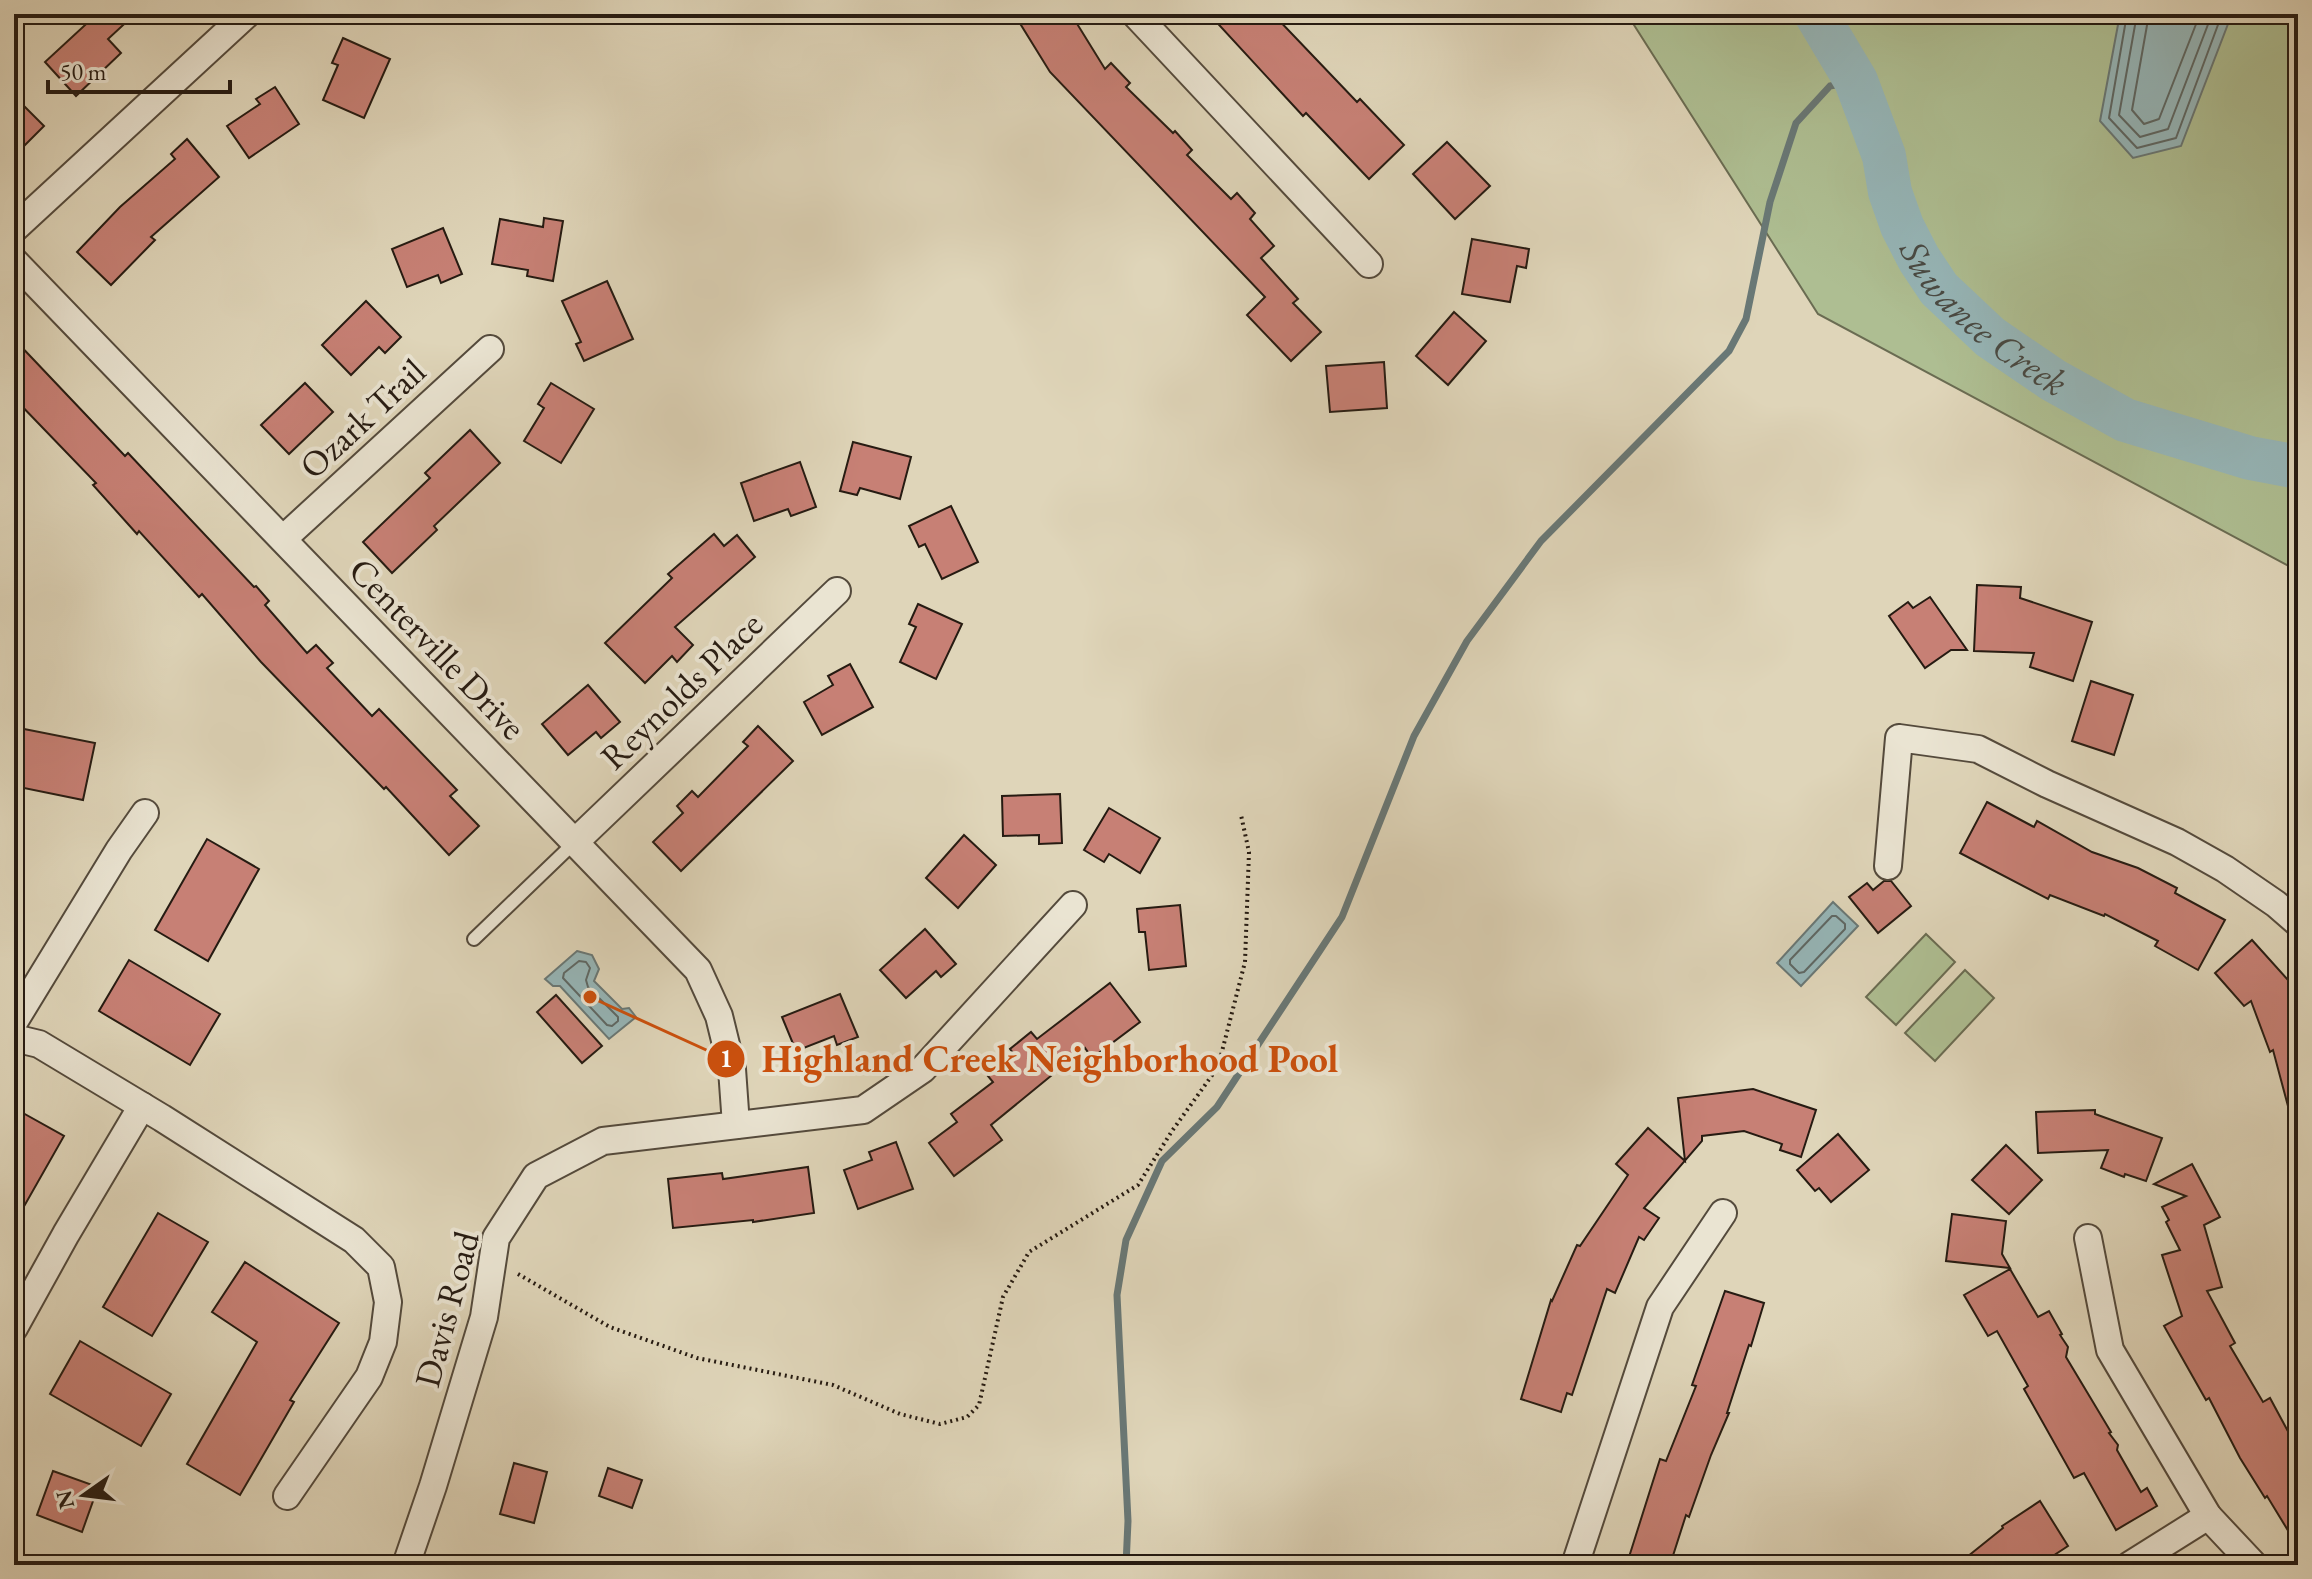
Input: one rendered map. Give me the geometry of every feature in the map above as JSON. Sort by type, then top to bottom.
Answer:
[{"type":"street","points":[[14,229],[247,14]]},
{"type":"street","points":[[1135,14],[1369,264]]},
{"type":"street","name":"Centerville Drive","points":[[14,261],[698,970],[719,1016],[732,1069],[736,1125]]},
{"type":"street","name":"Ozark Trail","points":[[283,539],[490,349]]},
{"type":"street","name":"Reynolds Place","points":[[575,842],[837,591]]},
{"type":"street","points":[[1888,866],[1899,738],[1978,749],[2047,784],[2177,842],[2225,869],[2298,923]]},
{"type":"street","points":[[14,1022],[145,813]]},
{"type":"street","name":"Davis Road","points":[[406,1565],[484,1317],[496,1238],[536,1176],[603,1141],[863,1110],[923,1069],[1073,905]]},
{"type":"street","points":[[14,1038],[39,1044],[142,1106],[354,1240],[381,1267],[388,1302],[383,1342],[369,1377],[287,1496]]},
{"type":"street","points":[[14,1328],[142,1106]]},
{"type":"street","points":[[1575,1565],[1660,1307],[1723,1213]]},
{"type":"street","points":[[2088,1238],[2110,1350],[2208,1516],[2254,1565]]},
{"type":"street","points":[[2130,1565],[2208,1516]]},
{"type":"lane","points":[[474,939],[575,842]]},
{"type":"path","points":[[518,1274],[610,1327],[697,1358],[833,1385],[900,1414],[940,1424],[967,1417],[979,1405],[1003,1297],[1029,1252],[1138,1185],[1218,1067],[1245,962],[1249,852],[1241,815]]},
{"type":"green space","points":[[1627,14],[2298,14],[2298,571],[1818,314]]},
{"type":"green space","points":[[1926,934],[1955,962],[1896,1025],[1866,997]]},
{"type":"green space","points":[[1965,970],[1994,998],[1935,1061],[1905,1033]]},
{"type":"water","points":[[2120,14],[2230,14],[2181,146],[2133,158],[2100,121]]},
{"type":"water","points":[[1833,902],[1858,926],[1801,986],[1777,963]]},
{"type":"water","points":[[577,951],[592,955],[599,969],[594,981],[622,1009],[629,1008],[636,1017],[609,1039],[560,986],[553,986],[545,979]]},
{"type":"building","points":[[97,14],[135,14],[108,39],[121,53],[76,96],[45,62]]},
{"type":"building","points":[[1039,14],[1071,14],[1105,69],[1111,63],[1130,83],[1126,87],[1192,150],[1187,155],[1231,199],[1237,193],[1255,213],[1250,219],[1274,246],[1261,258],[1298,299],[1293,303],[1321,332],[1291,361],[1247,315],[1265,297],[1050,72],[1021,25]]},
{"type":"building","points":[[1209,14],[1273,14],[1357,102],[1360,99],[1404,145],[1369,179],[1306,113],[1303,116]]},
{"type":"building","points":[[343,38],[390,59],[364,118],[323,100],[338,65],[332,63]]},
{"type":"building","points":[[275,87],[299,124],[249,158],[227,126],[260,104],[256,99]]},
{"type":"building","points":[[14,96],[44,126],[14,156]]},
{"type":"building","points":[[187,139],[219,177],[151,237],[155,240],[111,285],[77,252],[120,207],[175,159],[171,154]]},
{"type":"building","points":[[1447,142],[1490,186],[1455,219],[1413,174]]},
{"type":"building","points":[[544,218],[563,221],[553,281],[527,276],[528,270],[492,264],[500,219],[543,227]]},
{"type":"building","points":[[443,228],[462,274],[441,283],[438,275],[407,287],[392,249]]},
{"type":"building","points":[[1472,239],[1529,249],[1526,268],[1517,266],[1510,302],[1462,294]]},
{"type":"building","points":[[607,281],[633,339],[584,361],[576,344],[581,342],[562,301]]},
{"type":"building","points":[[366,301],[401,337],[385,353],[379,347],[351,375],[322,345]]},
{"type":"building","points":[[1454,312],[1486,341],[1448,385],[1416,356]]},
{"type":"building","points":[[14,339],[125,456],[128,453],[256,586],[269,601],[265,605],[307,653],[316,645],[333,663],[327,668],[372,716],[379,709],[457,790],[450,796],[479,826],[449,855],[261,662],[202,594],[199,597],[139,531],[137,534],[93,485],[96,483],[14,398]]},
{"type":"building","points":[[1384,362],[1387,408],[1330,412],[1326,366]]},
{"type":"building","points":[[305,383],[333,412],[289,454],[261,425]]},
{"type":"building","points":[[551,383],[594,409],[561,463],[524,441],[544,408],[538,404]]},
{"type":"building","points":[[470,430],[500,463],[434,526],[437,530],[392,573],[363,542],[430,478],[425,473]]},
{"type":"building","points":[[853,442],[911,457],[900,499],[860,488],[857,495],[840,491]]},
{"type":"building","points":[[800,462],[816,507],[791,516],[788,509],[754,521],[741,483]]},
{"type":"building","points":[[951,506],[978,562],[942,579],[925,544],[919,547],[909,526]]},
{"type":"building","points":[[714,534],[724,546],[737,535],[755,557],[675,627],[693,645],[677,662],[672,656],[645,683],[605,643],[672,578],[668,574]]},
{"type":"building","points":[[1977,585],[2021,587],[2020,598],[2092,622],[2073,681],[2030,667],[2034,653],[1974,651]]},
{"type":"building","points":[[1930,597],[1967,650],[1951,650],[1925,668],[1889,616],[1908,602],[1913,608]]},
{"type":"building","points":[[918,604],[962,624],[936,679],[900,662],[916,627],[909,624]]},
{"type":"building","points":[[850,664],[873,707],[822,735],[804,702],[833,685],[828,676]]},
{"type":"building","points":[[2091,681],[2133,695],[2114,755],[2072,741]]},
{"type":"building","points":[[588,685],[620,722],[601,738],[596,732],[568,755],[542,724]]},
{"type":"building","points":[[758,726],[793,761],[681,871],[653,842],[683,813],[677,806],[692,791],[698,797],[748,746],[743,742]]},
{"type":"building","points":[[14,727],[95,743],[83,800],[14,786]]},
{"type":"building","points":[[1060,794],[1062,843],[1039,844],[1039,835],[1003,836],[1002,796]]},
{"type":"building","points":[[1987,802],[2034,827],[2037,821],[2092,852],[2138,868],[2177,888],[2175,893],[2225,920],[2198,970],[2155,946],[2158,941],[2105,914],[2050,895],[2048,899],[1960,853]]},
{"type":"building","points":[[1109,808],[1160,838],[1140,873],[1109,854],[1104,862],[1084,850]]},
{"type":"building","points":[[964,835],[996,865],[958,908],[926,878]]},
{"type":"building","points":[[207,839],[259,869],[208,961],[155,930]]},
{"type":"building","points":[[1884,881],[1891,881],[1911,906],[1878,933],[1849,897],[1867,883],[1873,890]]},
{"type":"building","points":[[1180,905],[1186,966],[1149,970],[1145,932],[1139,932],[1137,909]]},
{"type":"building","points":[[925,929],[956,964],[941,977],[936,971],[906,998],[880,970]]},
{"type":"building","points":[[2252,940],[2298,991],[2298,1120],[2292,1121],[2273,1050],[2270,1052],[2251,1001],[2244,1006],[2215,973]]},
{"type":"building","points":[[129,960],[220,1014],[190,1065],[99,1011]]},
{"type":"building","points":[[1110,983],[1140,1022],[1092,1058],[1085,1048],[991,1125],[1002,1140],[954,1176],[929,1143],[957,1122],[951,1114],[993,1082],[988,1076],[1014,1054],[1010,1049],[1031,1032],[1037,1039]]},
{"type":"building","points":[[840,994],[858,1037],[837,1045],[834,1036],[796,1051],[782,1017]]},
{"type":"building","points":[[556,995],[602,1046],[582,1063],[537,1012]]},
{"type":"building","points":[[1753,1089],[1816,1110],[1801,1157],[1780,1150],[1782,1144],[1744,1131],[1702,1136],[1702,1141],[1685,1161],[1678,1098]]},
{"type":"building","points":[[14,1108],[64,1136],[14,1224]]},
{"type":"building","points":[[2095,1110],[2095,1114],[2162,1138],[2146,1181],[2101,1168],[2108,1150],[2038,1153],[2036,1112]]},
{"type":"building","points":[[1648,1128],[1685,1161],[1644,1208],[1659,1218],[1644,1240],[1639,1237],[1615,1293],[1607,1289],[1572,1395],[1567,1393],[1561,1412],[1521,1399],[1551,1300],[1577,1245],[1580,1246],[1628,1175],[1616,1164]]},
{"type":"building","points":[[1838,1134],[1869,1170],[1831,1202],[1819,1188],[1815,1191],[1797,1170]]},
{"type":"building","points":[[896,1142],[913,1189],[858,1209],[844,1170],[872,1160],[869,1152]]},
{"type":"building","points":[[2006,1145],[2042,1180],[2009,1214],[1972,1180]]},
{"type":"building","points":[[2192,1164],[2220,1217],[2204,1225],[2222,1287],[2207,1291],[2235,1343],[2230,1346],[2263,1402],[2270,1398],[2298,1450],[2298,1547],[2240,1458],[2209,1398],[2206,1400],[2164,1326],[2182,1316],[2162,1255],[2180,1250],[2162,1207],[2186,1196],[2154,1184]]},
{"type":"building","points":[[808,1167],[814,1213],[753,1222],[673,1228],[668,1179],[722,1173],[723,1179]]},
{"type":"building","points":[[158,1213],[208,1242],[152,1336],[103,1307]]},
{"type":"building","points":[[1952,1214],[2006,1221],[2002,1254],[2010,1268],[1946,1261]]},
{"type":"building","points":[[245,1262],[339,1323],[290,1400],[294,1402],[240,1495],[187,1464],[257,1342],[212,1312]]},
{"type":"building","points":[[2010,1269],[2038,1317],[2049,1311],[2068,1347],[2066,1357],[2111,1432],[2118,1445],[2117,1450],[2141,1492],[2147,1488],[2157,1506],[2116,1530],[2084,1473],[2074,1478],[2024,1389],[2028,1386],[1997,1331],[1988,1336],[1964,1295]]},
{"type":"building","points":[[1725,1291],[1764,1303],[1729,1413],[1689,1517],[1686,1515],[1670,1565],[1652,1565],[1629,1557],[1660,1459],[1666,1461],[1696,1386],[1692,1385]]},
{"type":"building","points":[[80,1341],[171,1394],[141,1446],[50,1394]]},
{"type":"building","points":[[514,1463],[547,1472],[534,1523],[500,1514]]},
{"type":"building","points":[[608,1468],[642,1480],[632,1508],[599,1496]]},
{"type":"building","points":[[53,1471],[98,1487],[82,1532],[37,1515]]},
{"type":"building","points":[[2040,1501],[2068,1546],[2039,1565],[1957,1565],[2002,1526]]},
{"type":"waterway","name":"Suwanee Creek","points":[[1816,14],[1856,81],[1884,156],[1890,192],[1902,226],[1919,259],[1939,289],[1990,337],[2053,380],[2125,420],[2250,458],[2298,467]]},
{"type":"waterway","points":[[1126,1565],[1128,1521],[1117,1295],[1126,1240],[1162,1161],[1217,1107],[1342,917],[1414,736],[1467,641],[1541,541],[1729,351],[1746,319],[1770,202],[1796,123],[1830,86],[1856,81]]},
{"type":"place","name":"Highland Creek Neighborhood Pool","points":[[590,997]]}]
